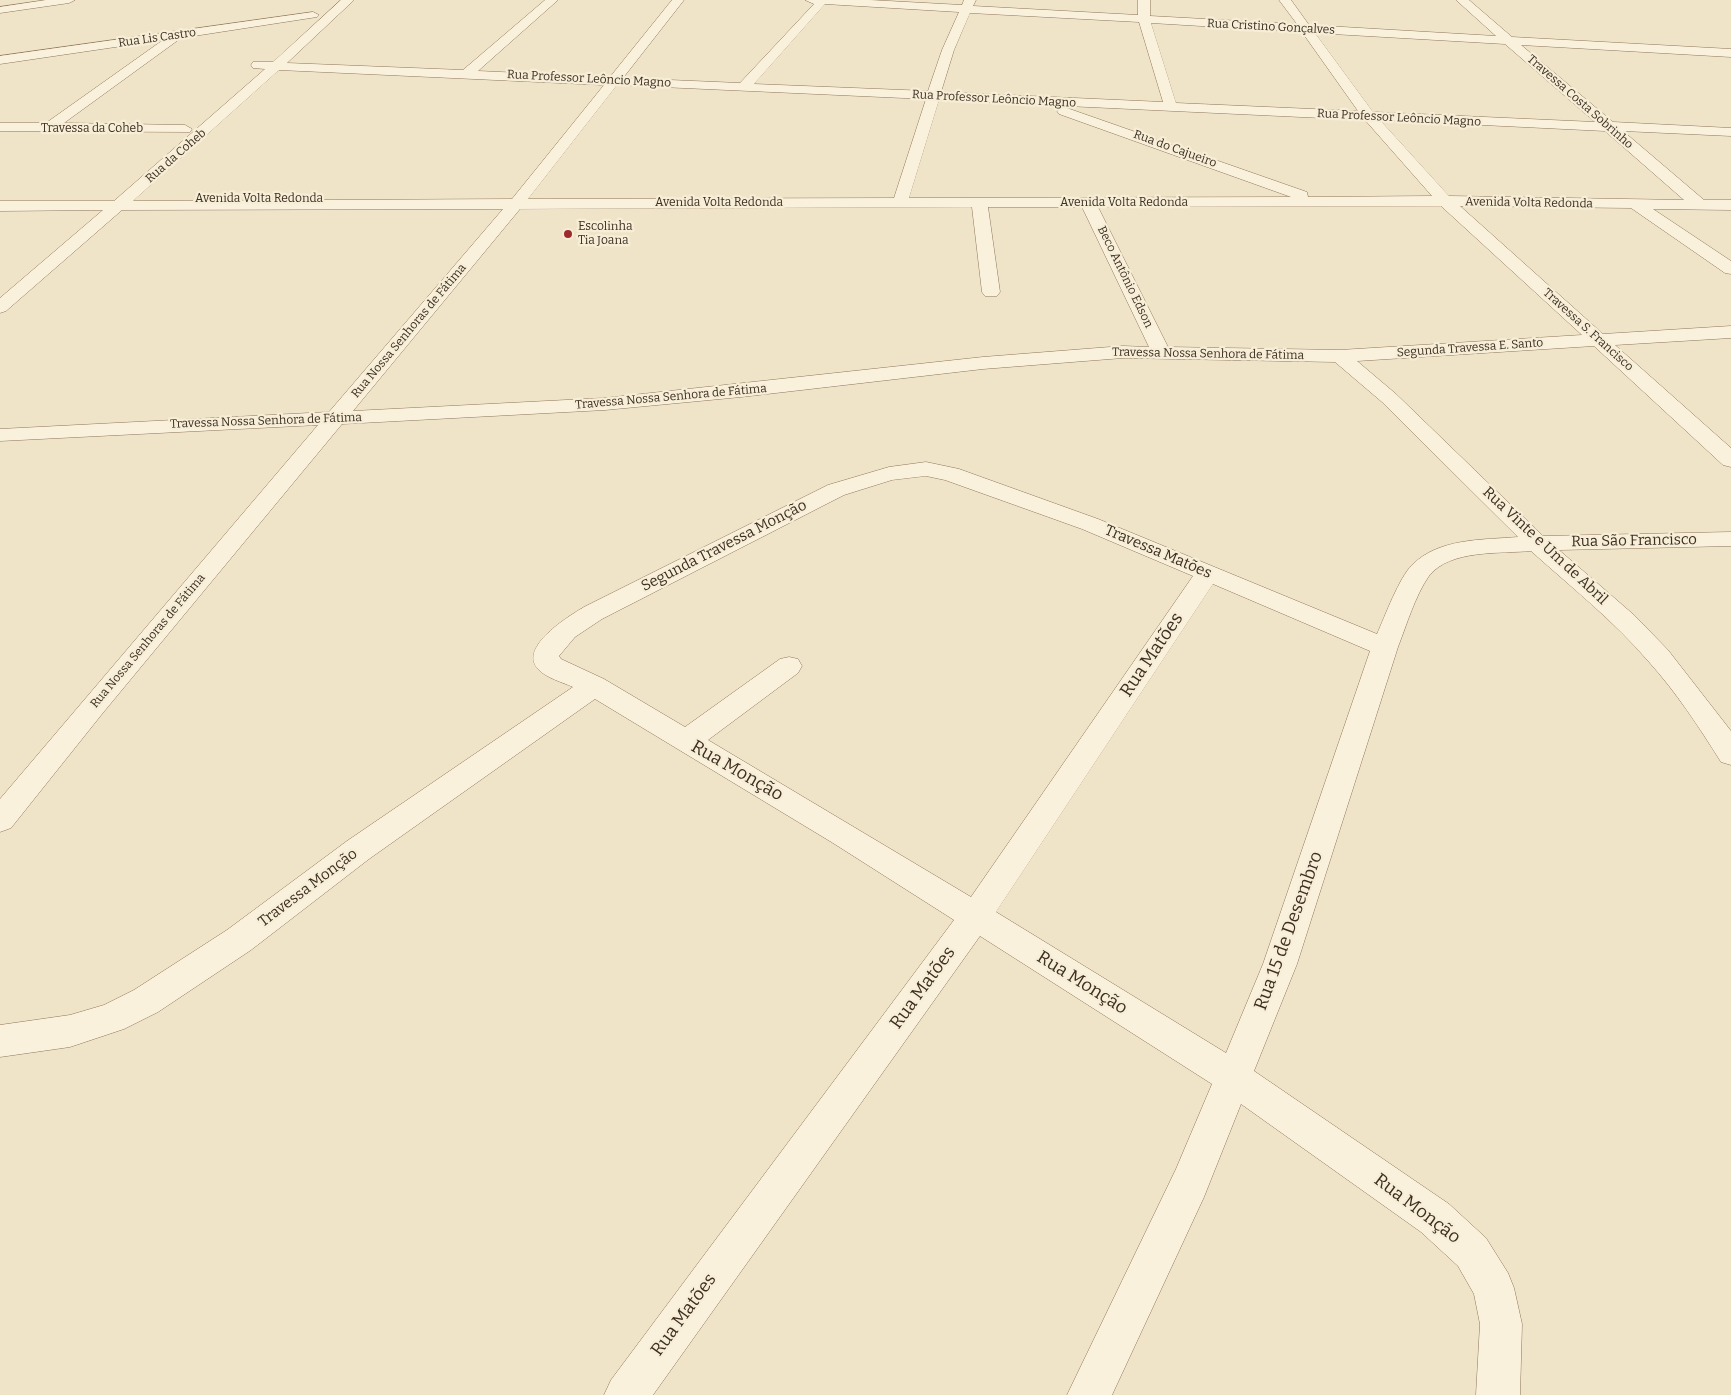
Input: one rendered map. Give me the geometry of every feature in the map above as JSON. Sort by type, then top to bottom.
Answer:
[{"type":"street","points":[[0,5],[38,0]]},
{"type":"street","points":[[0,10],[69,0]]},
{"type":"street","name":"Rua da Coheb","points":[[0,306],[114,202],[185,129],[332,0]]},
{"type":"street","name":"Rua da Coheb","points":[[0,288],[198,138],[348,0]]},
{"type":"street","points":[[468,73],[552,0]]},
{"type":"street","name":"Rua Nossa Senhoras de Fátima","points":[[0,820],[92,707],[518,203],[678,0]]},
{"type":"street","points":[[744,87],[819,0]]},
{"type":"street","name":"Rua Cristino Gonçalves","points":[[819,0],[967,5],[1144,20],[1731,53]]},
{"type":"street","points":[[1144,0],[1144,20],[1171,107]]},
{"type":"street","name":"Travessa S. Francisco","points":[[1285,0],[1304,29],[1369,116],[1445,201],[1600,339],[1731,460]]},
{"type":"street","name":"Travessa Costa Sobrinho","points":[[1462,0],[1698,204]]},
{"type":"street","points":[[900,203],[932,96],[967,5]]},
{"type":"street","name":"Rua Lis Castro","points":[[0,60],[313,15]]},
{"type":"street","points":[[48,128],[178,35]]},
{"type":"street","name":"Rua Professor Leôncio Magno","points":[[257,64],[1731,132]]},
{"type":"street","name":"Rua do Cajueiro","points":[[1030,101],[1150,140],[1319,202]]},
{"type":"street","name":"Travessa da Coheb","points":[[0,127],[185,129]]},
{"type":"street","name":"Avenida Volta Redonda","points":[[0,200],[518,203],[1445,201],[1731,205]]},
{"type":"street","name":"Avenida Volta Redonda","points":[[0,206],[114,202]]},
{"type":"street","points":[[979,203],[991,292]]},
{"type":"street","name":"Beco Antônio Edson","points":[[1088,203],[1161,352]]},
{"type":"street","points":[[1635,204],[1731,269]]},
{"type":"street","name":"Segunda Travessa E. Santo","points":[[1340,356],[1731,332]]},
{"type":"street","name":"Travessa Nossa Senhora de Fátima","points":[[0,435],[605,404],[741,391],[993,362],[1105,353],[1161,352],[1340,356]]},
{"type":"street","name":"Rua Vinte e Um de Abril","points":[[1340,356],[1448,453],[1537,543],[1625,621],[1658,656],[1715,729],[1731,754]]},
{"type":"street","name":"Travessa Matões","points":[[926,468],[951,474],[1090,524],[1385,647]]},
{"type":"street","name":"Segunda Travessa Monção","points":[[547,662],[548,649],[571,627],[722,547],[836,490],[889,474],[926,468]]},
{"type":"street","name":"Rua São Francisco","points":[[1537,543],[1731,540]]},
{"type":"street","name":"Rua 15 de Desembro","points":[[1089,1395],[1190,1183],[1280,964],[1385,647],[1402,605],[1420,571],[1436,559],[1457,550],[1537,543]]},
{"type":"street","name":"Rua Matões","points":[[626,1395],[975,917],[1208,573]]},
{"type":"street","name":"Rua Monção","points":[[547,662],[594,686],[844,834],[1233,1077],[1435,1218],[1472,1252],[1493,1288],[1501,1324],[1498,1395]]},
{"type":"street","points":[[686,741],[789,666]]},
{"type":"street","name":"Travessa Monção","points":[[0,1041],[70,1031],[112,1018],[146,1001],[239,940],[358,850],[594,686]]},
{"type":"place","name":"Escolinha Tia Joana","points":[[568,234]]}]
